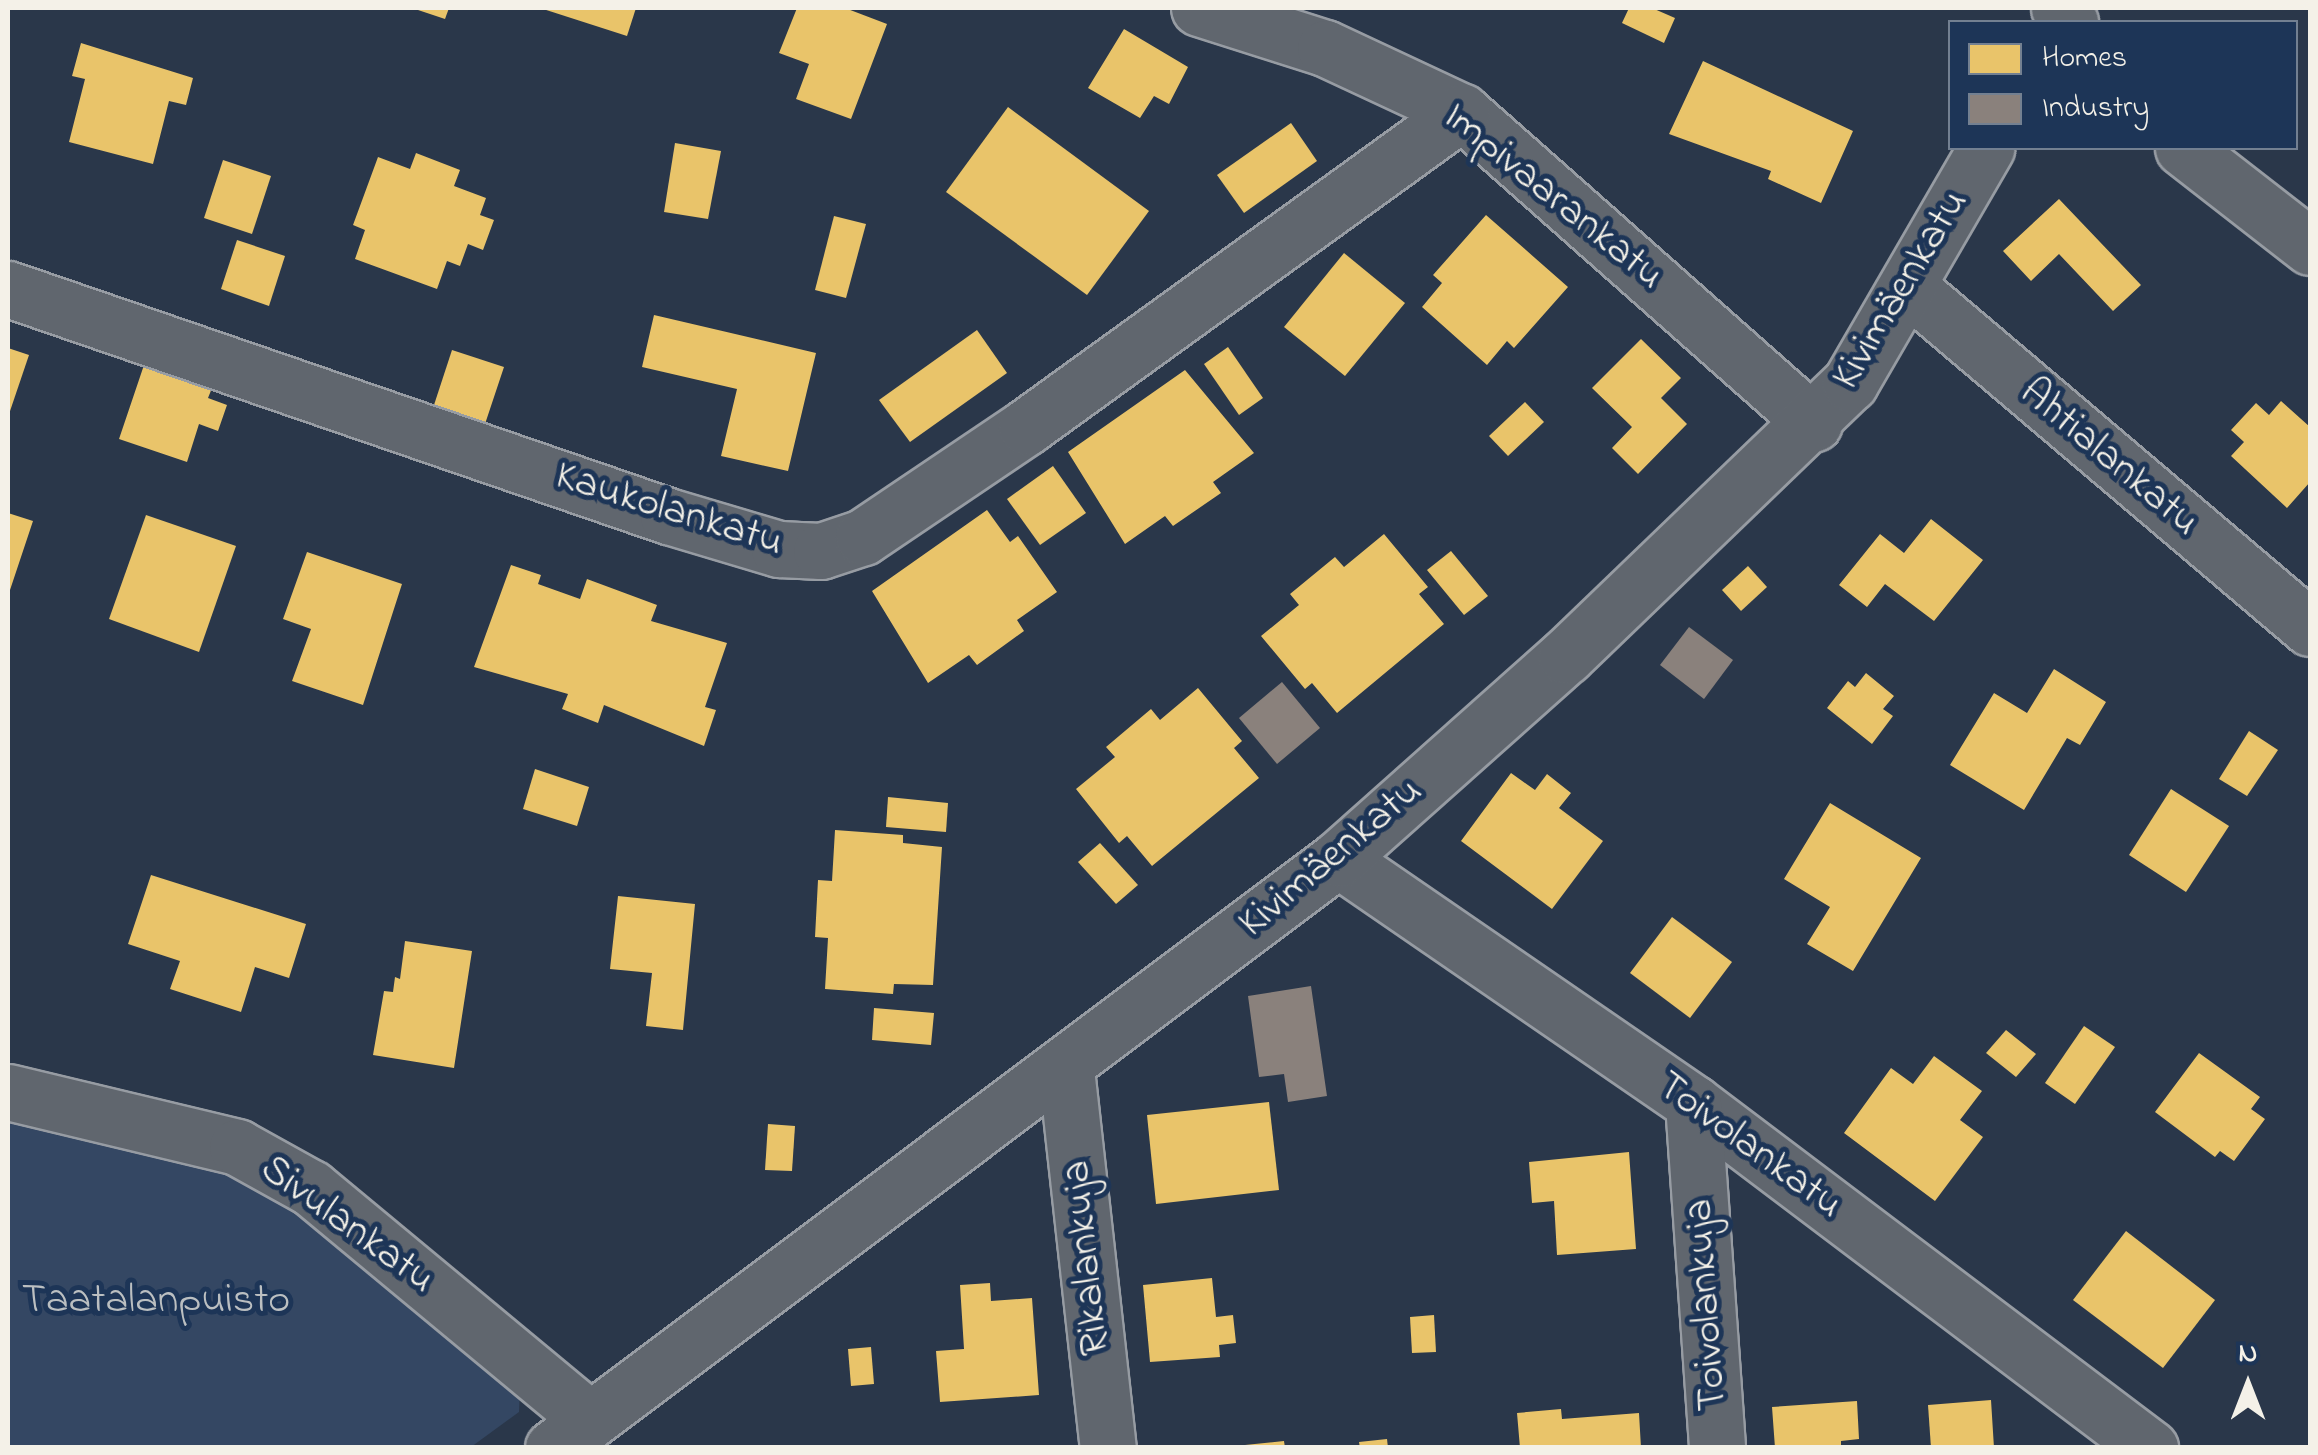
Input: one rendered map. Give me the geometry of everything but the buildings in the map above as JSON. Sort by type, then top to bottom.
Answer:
[{"type":"street","name":"Impivaarankatu","points":[[1199,8],[1325,48],[1462,112],[1814,424]]},
{"type":"street","name":"Kaukolankatu","points":[[8,289],[668,516],[780,549],[820,551],[863,537],[1026,428],[1462,112]]},
{"type":"street","name":"Kivimäenkatu","points":[[571,1434],[1066,1069],[1338,859],[1814,424],[1850,383],[1985,150]]},
{"type":"street","points":[[2186,150],[2310,247]]},
{"type":"street","name":"Ahtialankatu","points":[[1908,287],[2310,628]]},
{"type":"street","name":"Toivolankatu","points":[[1338,859],[1693,1103],[2150,1448]]},
{"type":"street","name":"Rikalankuja","points":[[1066,1069],[1108,1448]]},
{"type":"street","name":"Sivulankatu","points":[[8,1092],[237,1147],[312,1188],[571,1434]]},
{"type":"street","name":"Toivolankuja","points":[[1693,1103],[1717,1448]]},
{"type":"green space","name":"Taatalanpuisto","points":[[8,1114],[186,1155],[289,1198],[520,1387],[519,1412],[471,1447],[8,1448]]}]
